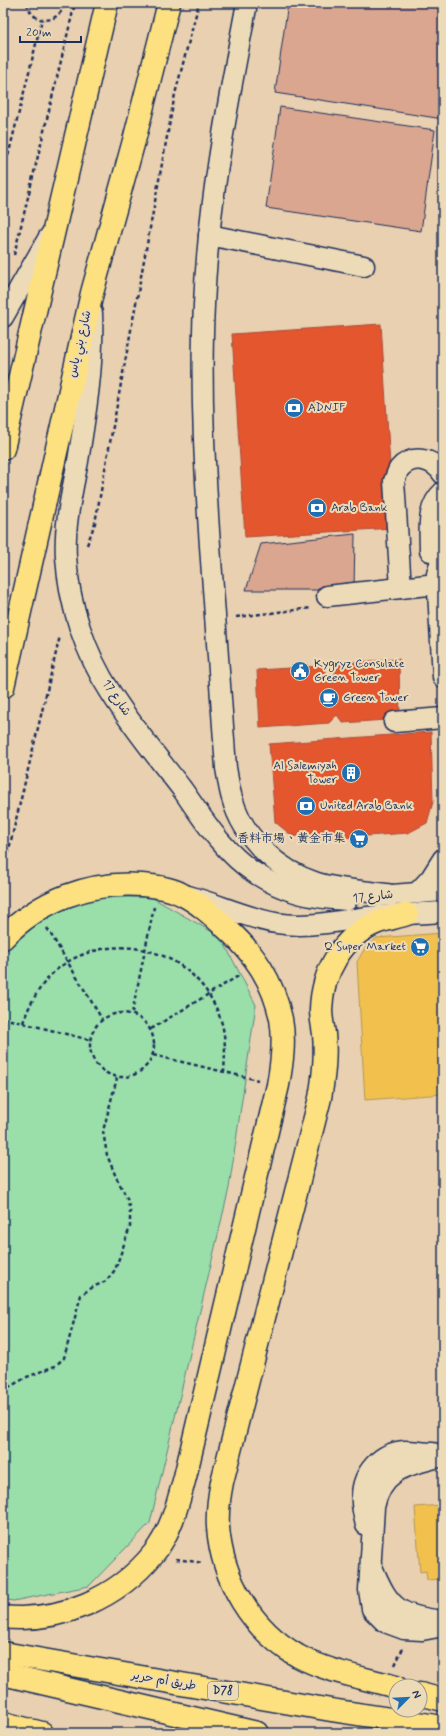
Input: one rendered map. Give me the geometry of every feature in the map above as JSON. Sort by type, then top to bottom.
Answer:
[{"type":"main road","points":[[3,449],[108,3]]},
{"type":"main road","name":"شارع بني ياس","points":[[3,687],[92,293],[136,137],[168,3]]},
{"type":"main road","points":[[3,938],[12,929],[37,910],[65,896],[96,887],[127,884],[158,887],[183,894],[211,914],[236,937],[259,963],[272,988],[281,1020],[283,1053],[278,1085],[185,1478],[178,1504],[167,1530],[154,1553],[130,1578],[108,1593],[73,1610],[41,1618],[3,1617]]},
{"type":"main road","points":[[388,1685],[324,1667],[298,1656],[274,1640],[254,1619],[238,1595],[220,1548],[218,1504],[224,1474],[320,1098],[325,1055],[321,1011],[323,989],[330,968],[338,955],[342,949],[358,934],[377,922],[408,914]]},
{"type":"main road","name":"طريق أم حرير","points":[[3,1653],[323,1709],[443,1727]]},
{"type":"main road","points":[[3,1674],[256,1733]]},
{"type":"main road","points":[[428,1696],[443,1700]]},
{"type":"main road","points":[[3,1723],[42,1733]]},
{"type":"street","points":[[247,3],[223,129],[209,235],[204,310],[202,420],[226,768],[232,799],[245,827],[264,852],[289,871],[318,884],[392,895]]},
{"type":"street","points":[[3,317],[54,228]]},
{"type":"street","points":[[209,235],[364,266]]},
{"type":"street","name":"شارع 17","points":[[92,293],[93,328],[90,384],[68,520],[66,556],[70,594],[80,628],[94,662],[111,693],[229,852],[254,873],[283,888],[314,898],[347,900],[443,890]]},
{"type":"street","points":[[401,588],[394,481],[399,470],[408,462],[420,459],[432,462],[443,474]]},
{"type":"street","points":[[437,579],[430,560],[430,518],[435,502],[443,492]]},
{"type":"street","points":[[443,528],[440,564],[437,579],[443,677]]},
{"type":"street","points":[[327,596],[401,588],[437,579]]},
{"type":"street","points":[[394,722],[443,718]]},
{"type":"street","points":[[417,893],[431,878],[443,859]]},
{"type":"street","name":"شارع 17","points":[[183,894],[220,905],[256,919],[296,926],[316,925],[360,918],[443,912]]},
{"type":"street","points":[[443,1455],[404,1451],[386,1456],[370,1469],[366,1478],[362,1497],[371,1557],[381,1589],[394,1606],[418,1617],[443,1620]]},
{"type":"street","points":[[371,1557],[369,1590],[370,1600],[372,1608],[385,1622],[394,1627],[413,1631],[443,1626]]},
{"type":"path","points":[[27,3],[30,12],[35,17],[42,20],[57,16],[62,11],[65,3]]},
{"type":"path","points":[[14,256],[75,3]]},
{"type":"path","points":[[85,551],[95,523],[175,94],[199,3]]},
{"type":"path","points":[[3,176],[42,20]]},
{"type":"path","points":[[3,874],[61,633]]},
{"type":"path","points":[[132,1014],[158,887]]},
{"type":"path","points":[[37,910],[102,1019]]},
{"type":"path","points":[[23,1023],[35,994],[45,982],[68,962],[86,953],[106,948],[125,946],[145,949],[164,956],[181,966],[196,979],[208,994],[216,1008],[222,1024],[225,1040],[224,1072]]},
{"type":"path","points":[[151,1029],[259,963]]},
{"type":"path","points":[[116,1013],[132,1014],[143,1020],[151,1029],[155,1042],[153,1055],[149,1064],[142,1071],[133,1076],[116,1078],[98,1066],[90,1049],[90,1040],[94,1028],[102,1019],[116,1013]]},
{"type":"path","points":[[3,1018],[90,1040]]},
{"type":"path","points":[[153,1055],[278,1085]]},
{"type":"path","points":[[3,1393],[27,1377],[55,1366],[64,1358],[81,1295],[106,1281],[115,1270],[130,1227],[127,1198],[116,1177],[107,1154],[103,1131],[116,1078]]},
{"type":"path","points":[[154,1553],[164,1557],[217,1565],[226,1564]]},
{"type":"green space","points":[[102,897],[151,897],[221,937],[256,1005],[229,1188],[150,1523],[89,1586],[13,1601],[3,1599],[3,947],[61,903]]},
{"type":"building: Homes","points":[[443,933],[443,1094],[365,1100],[357,962],[365,948],[377,938]]},
{"type":"building: Homes","points":[[443,1505],[443,1579],[427,1580],[426,1571],[420,1572],[415,1507]]},
{"type":"building: Shops","points":[[381,324],[394,528],[245,537],[232,334]]},
{"type":"building: Shops","name":"Green Tower","points":[[399,659],[400,719],[343,723],[337,715],[329,723],[260,728],[257,670],[322,666],[330,681],[341,663]]},
{"type":"building: Shops","name":"Al Salemiyah Tower","points":[[431,732],[433,802],[427,823],[408,833],[312,840],[291,835],[275,822],[269,744]]},
{"type":"building: Other","points":[[288,3],[424,3],[443,6],[443,119],[275,93]]},
{"type":"building: Other","points":[[280,107],[435,130],[421,231],[266,208]]},
{"type":"building: Other","points":[[355,534],[354,590],[246,590],[261,544]]},
{"type":"place","name":"ADNIF","points":[[294,408]]},
{"type":"place","name":"Arab Bank","points":[[317,508]]},
{"type":"place","name":"Kygryz Consulate Green Tower","points":[[300,671]]},
{"type":"place","name":"Green Tower","points":[[329,698]]},
{"type":"place","name":"Al Salemiyah Tower","points":[[351,773]]},
{"type":"place","name":"United Arab Bank","points":[[306,806]]},
{"type":"place","name":"香料市場、黃金市集","points":[[359,839]]},
{"type":"place","name":"Q Super Market","points":[[420,947]]}]
